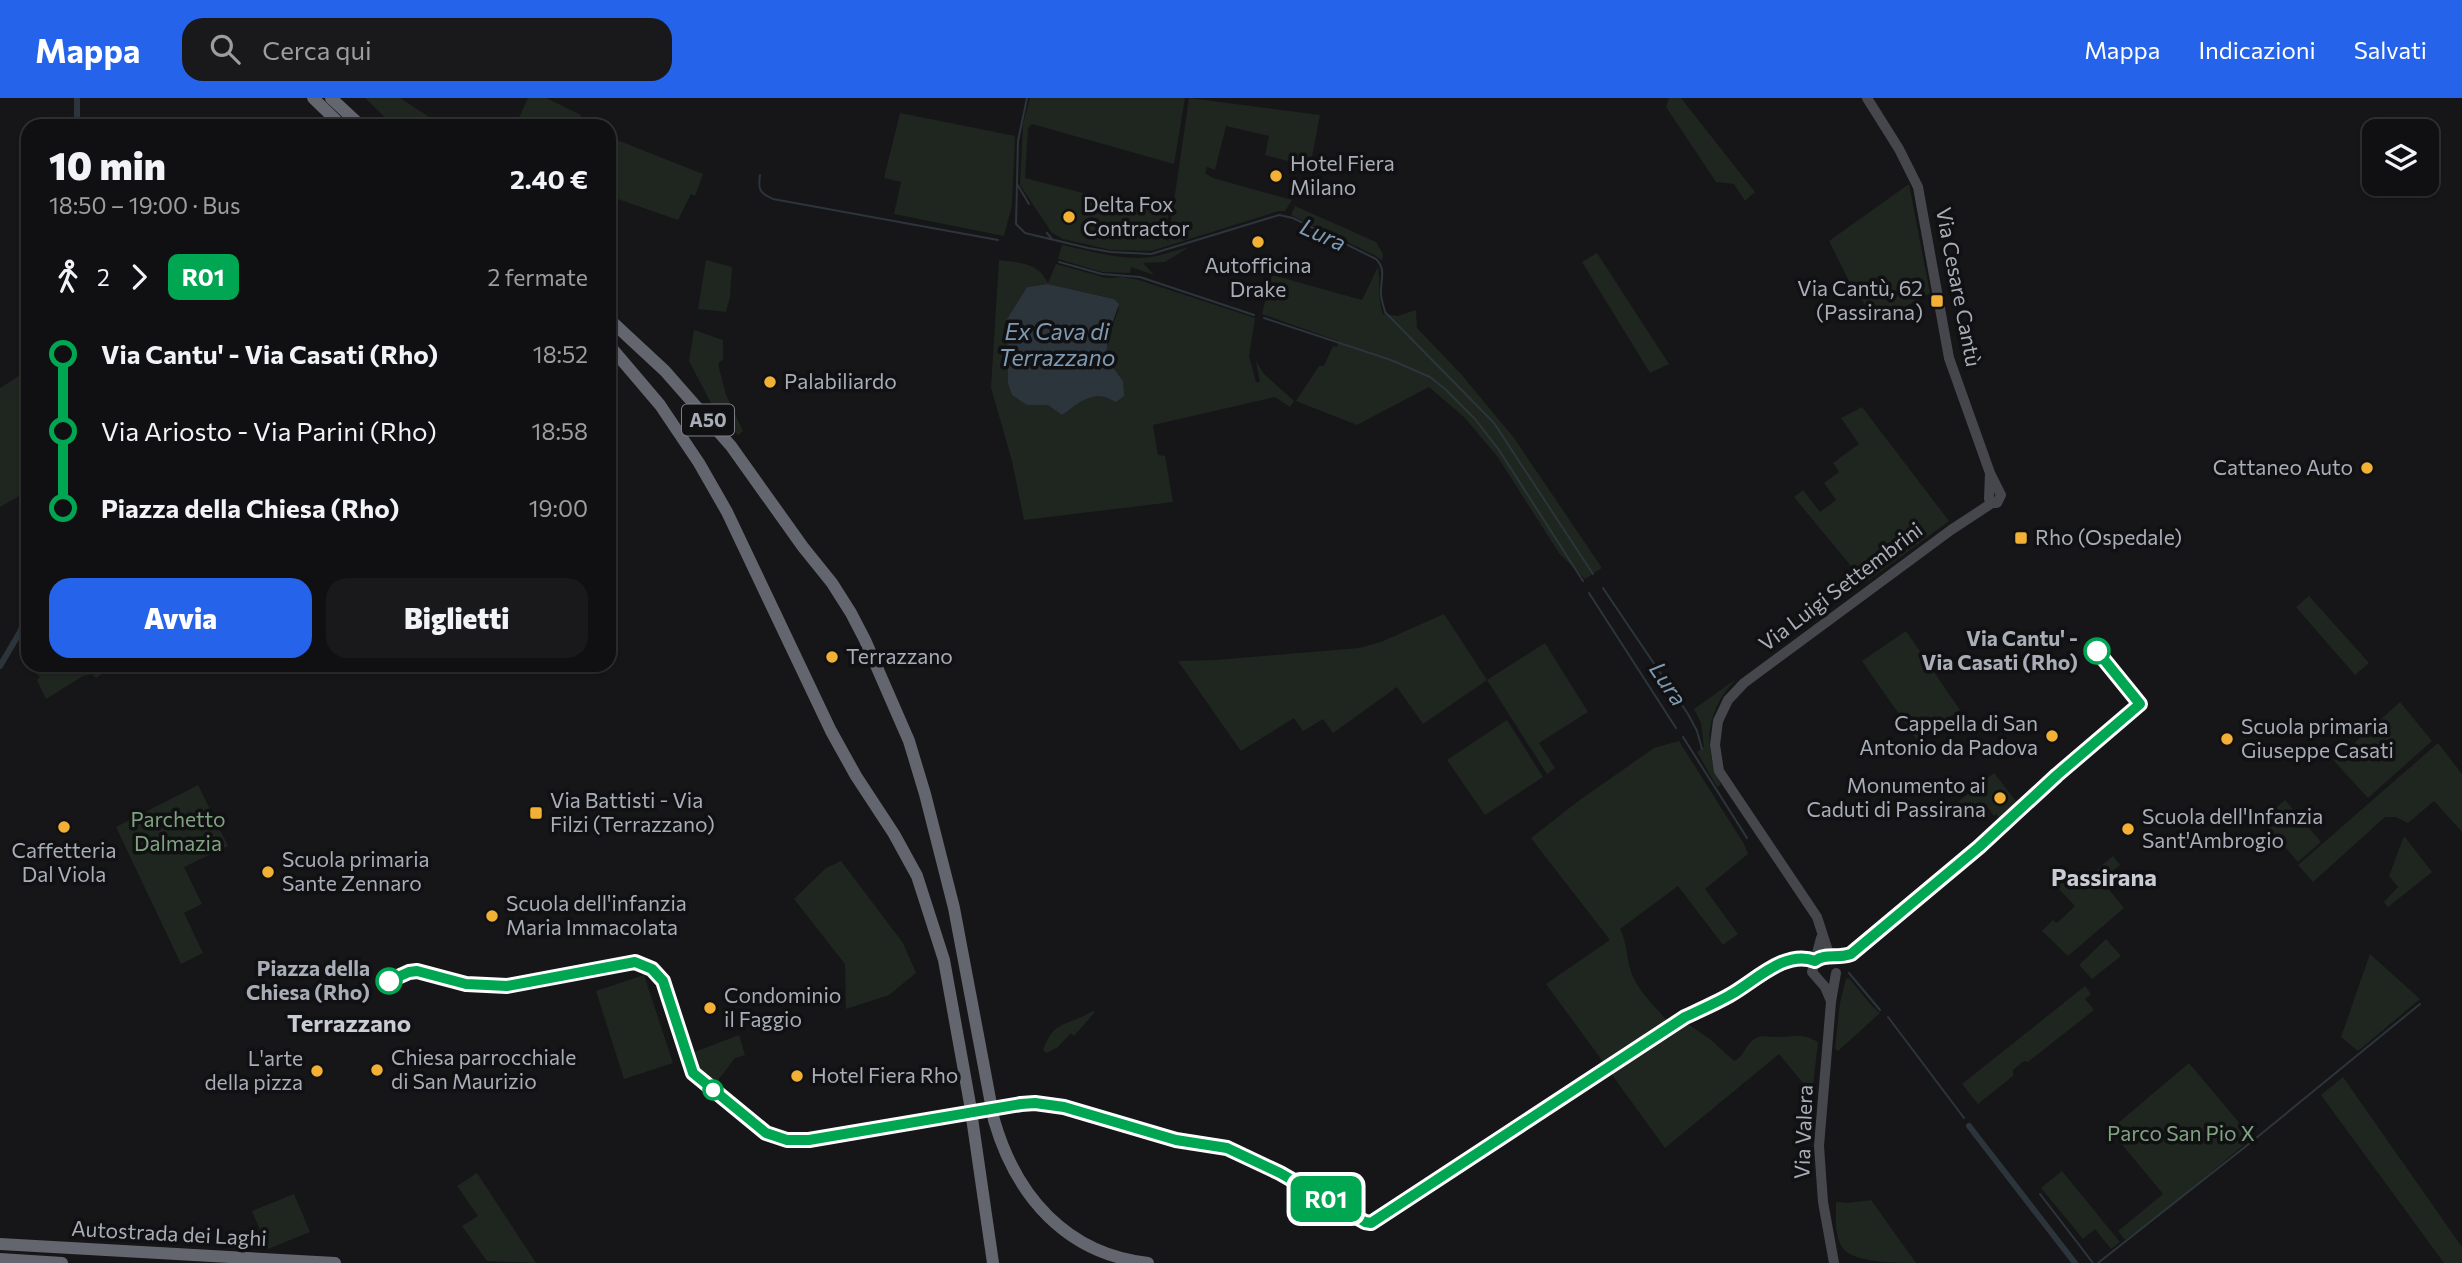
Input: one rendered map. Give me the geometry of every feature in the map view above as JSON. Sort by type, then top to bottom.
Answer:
[{"type":"highway","points":[[313,98],[335,119]]},
{"type":"highway","points":[[331,98],[354,119]]},
{"type":"highway","name":"A50","points":[[616,326],[665,371],[731,446],[832,583],[865,640],[909,741],[925,794],[954,908],[994,1120],[1006,1154],[1017,1174],[1055,1224],[1089,1248],[1148,1263]]},
{"type":"highway","name":"A50","points":[[616,353],[660,405],[699,463],[727,513],[801,670],[856,776],[894,834],[916,876],[944,960],[970,1104],[993,1263]]},
{"type":"highway","name":"Autostrada dei Laghi","points":[[0,1244],[335,1263]]},
{"type":"highway","name":"Autostrada dei Laghi","points":[[0,1259],[62,1263]]},
{"type":"street","name":"Via Cesare Cantù","points":[[1867,98],[1899,149],[1918,187],[1949,358],[1990,473],[1992,496]]},
{"type":"street","name":"Via Luigi Settembrini","points":[[1830,957],[1817,917],[1725,782],[1719,748],[1723,722],[1733,701],[1755,676],[1951,530],[1992,496]]},
{"type":"street","points":[[1822,931],[1812,972],[1825,987],[1831,1002]]},
{"type":"street","points":[[1815,961],[1824,956],[1830,957],[1836,964],[1836,973],[1829,980],[1819,980]]},
{"type":"street","name":"Via Valera","points":[[1834,1263],[1819,1159],[1821,1107],[1836,973]]},
{"type":"green space","points":[[365,98],[400,98],[432,119],[387,119]]},
{"type":"green space","points":[[528,98],[546,98],[581,115],[579,119],[518,119]]},
{"type":"green space","points":[[1030,98],[1185,98],[1174,164],[1032,124],[1028,128],[1025,178],[1168,215],[1168,243],[1189,98],[1320,115],[1310,167],[1265,155],[1269,136],[1226,126],[1215,170],[1207,167],[1205,173],[1213,178],[1292,200],[1285,211],[1151,251],[1111,250],[1063,239],[1052,233],[1020,185],[1023,124]]},
{"type":"green space","points":[[1669,98],[1681,98],[1755,192],[1745,201],[1734,184],[1716,182],[1666,107]]},
{"type":"green space","points":[[900,113],[1015,136],[1012,205],[1004,236],[894,214],[901,182],[884,178]]},
{"type":"green space","points":[[617,140],[703,174],[695,196],[691,194],[678,220],[616,198]]},
{"type":"green space","points":[[1909,184],[1930,293],[1877,322],[1850,283],[1829,241]]},
{"type":"green space","points":[[1295,206],[1376,242],[1383,254],[1382,261],[1291,215]]},
{"type":"green space","points":[[1062,245],[1129,258],[1156,256],[1189,247],[1165,262],[1143,263],[1154,275],[1131,267],[1130,273],[1102,272],[1058,259]]},
{"type":"green space","points":[[1597,253],[1669,364],[1650,373],[1582,262]]},
{"type":"green space","points":[[706,260],[732,267],[726,312],[698,309]]},
{"type":"green space","points":[[999,260],[1034,267],[1048,283],[1056,264],[1107,278],[1139,280],[1255,318],[1249,356],[1256,382],[1260,382],[1256,361],[1263,373],[1294,401],[1290,407],[1275,397],[1153,425],[1158,455],[1165,456],[1173,502],[1024,520],[1012,461],[991,388]],"holes":[[[1048,284],[1114,299],[1119,309],[1108,336],[1106,358],[1123,381],[1105,396],[1088,397],[1062,415],[1048,404],[1007,319],[1027,287]]]},
{"type":"green space","points":[[1378,267],[1383,314],[1398,316],[1416,310],[1417,328],[1462,375],[1514,438],[1602,568],[1585,579],[1559,553],[1497,456],[1464,417],[1429,387],[1357,425],[1296,401],[1319,366],[1324,366],[1338,341],[1262,314],[1272,275],[1362,300]]},
{"type":"green space","points":[[694,330],[723,340],[723,359],[718,364],[726,395],[743,431],[738,435],[712,405],[689,361]]},
{"type":"green space","points":[[21,374],[21,495],[0,507],[0,388]]},
{"type":"green space","points":[[1862,407],[1949,521],[1865,583],[1794,497],[1803,490],[1820,512],[1836,500],[1824,483],[1839,472],[1833,463],[1859,444],[1841,418]]},
{"type":"green space","points":[[2309,596],[2369,663],[2355,675],[2296,607]]},
{"type":"green space","points":[[1444,614],[1487,680],[1423,724],[1397,687],[1333,733],[1323,719],[1303,731],[1294,718],[1241,751],[1178,661],[1359,648],[1381,642]]},
{"type":"green space","points":[[1906,631],[1960,710],[1917,740],[1862,661]]},
{"type":"green space","points":[[1545,643],[1588,712],[1539,743],[1555,768],[1547,774],[1487,680]]},
{"type":"green space","points":[[35,672],[105,672],[96,678],[92,674],[83,676],[46,699],[37,680],[40,677]]},
{"type":"green space","points":[[1736,679],[1718,703],[1710,729],[1711,756],[1721,785],[1717,787],[1697,752],[1704,747],[1701,723],[1694,709]]},
{"type":"green space","points":[[2400,702],[2432,741],[2368,798],[2334,761]]},
{"type":"green space","points":[[1507,720],[1543,777],[1485,815],[1447,760]]},
{"type":"green space","points":[[1679,741],[1748,854],[1705,889],[1738,934],[1723,945],[1678,886],[1620,929],[1636,983],[1667,1021],[1604,1063],[1546,984],[1610,940],[1531,838],[1654,748]]},
{"type":"green space","points":[[2438,743],[2462,774],[2462,832],[2434,801],[2408,823],[2396,817],[2385,817],[2313,882],[2298,865]]},
{"type":"green space","points":[[1994,773],[2019,805],[2000,819],[1989,809],[1983,808],[1970,817],[1958,802]]},
{"type":"green space","name":"Parchetto Dalmazia","points":[[198,785],[228,846],[184,867],[202,904],[184,913],[203,953],[181,964],[116,827]]},
{"type":"green space","points":[[2285,800],[2321,842],[2298,862],[2262,820]]},
{"type":"green space","points":[[2404,836],[2432,872],[2388,907],[2384,902],[2398,887],[2389,876]]},
{"type":"green space","points":[[2113,856],[2120,865],[2101,880],[2124,908],[2068,956],[2042,931],[2053,920],[2057,923],[2075,906],[2056,886],[2071,872],[2081,883]]},
{"type":"green space","points":[[841,861],[903,943],[916,973],[889,995],[846,1009],[845,964],[794,899],[826,868]]},
{"type":"green space","points":[[2106,939],[2121,956],[2092,979],[2079,965]]},
{"type":"green space","points":[[2370,954],[2420,999],[2358,1051],[2341,1037]]},
{"type":"green space","points":[[644,975],[673,1063],[624,1079],[596,991]]},
{"type":"green space","points":[[1849,978],[1880,1013],[1838,1051],[1835,1049],[1840,1003],[1846,979]]},
{"type":"green space","points":[[2085,986],[2091,994],[2085,999],[2094,1010],[2028,1062],[2024,1061],[2013,1070],[2013,1076],[1978,1104],[1962,1084]]},
{"type":"green space","points":[[1092,1011],[1095,1012],[1074,1036],[1071,1033],[1058,1047],[1047,1053],[1043,1050],[1055,1030]]},
{"type":"green space","points":[[1688,1024],[1734,1061],[1749,1043],[1760,1037],[1800,1036],[1818,1042],[1812,1094],[1779,1054],[1665,1148],[1610,1072]]},
{"type":"green space","points":[[739,1035],[745,1055],[735,1058],[716,1083],[698,1069],[689,1054]]},
{"type":"green space","name":"Parco San Pio X","points":[[2189,1063],[2252,1138],[2172,1205],[2125,1240],[2118,1231],[2163,1194],[2110,1130]]},
{"type":"green space","points":[[2343,1077],[2462,1247],[2462,1263],[2444,1263],[2321,1095]]},
{"type":"green space","points":[[2062,1171],[2120,1242],[2111,1249],[2095,1229],[2083,1239],[2041,1188]]},
{"type":"green space","points":[[477,1173],[536,1263],[487,1261],[462,1226],[478,1216],[457,1186]]},
{"type":"green space","points":[[294,1194],[310,1232],[268,1249],[252,1211]]},
{"type":"green space","points":[[1871,1200],[1916,1263],[1865,1259],[1847,1252],[1842,1247],[1837,1231],[1836,1202]]},
{"type":"water","name":"Ex Cava di Terrazzano","points":[[1048,284],[1114,299],[1119,304],[1108,336],[1106,358],[1123,381],[1124,396],[1116,402],[1101,396],[1088,398],[1062,415],[1048,405],[1027,405],[1012,395],[1008,383],[1007,319],[1027,287]]},
{"type":"waterway","points":[[77,98],[77,119]]},
{"type":"waterway","name":"Lura","points":[[1027,98],[1018,141],[1016,224],[1025,233],[1111,252],[1151,254],[1279,215],[1293,218],[1376,259],[1382,271],[1381,296],[1385,312],[1494,423],[1593,574]]},
{"type":"waterway","points":[[760,175],[761,190],[773,199],[998,240]]},
{"type":"waterway","points":[[1017,184],[1029,204]]},
{"type":"waterway","name":"Lura","points":[[1047,233],[1052,239]]},
{"type":"waterway","points":[[1059,262],[1102,274],[1140,277],[1254,315]]},
{"type":"waterway","points":[[1264,318],[1391,360],[1430,377],[1445,389],[1475,419],[1499,450],[1583,581]]},
{"type":"waterway","name":"Lura","points":[[1603,588],[1688,714],[1702,749]]},
{"type":"waterway","points":[[1589,593],[1676,728]]},
{"type":"waterway","points":[[0,666],[21,630]]},
{"type":"waterway","points":[[1683,737],[1747,838]]},
{"type":"waterway","points":[[1849,973],[1880,1010]]},
{"type":"waterway","points":[[2098,1263],[2420,1004]]},
{"type":"waterway","points":[[1888,1017],[1964,1118]]},
{"type":"waterway","points":[[1969,1126],[2075,1263]]},
{"type":"waterway","name":"Lura","points":[[2040,1194],[2093,1263]]},
{"type":"bus line","name":"R01","points":[[389,981],[417,971],[466,984],[507,986],[629,962],[639,963],[655,971],[663,981],[693,1073],[766,1133],[777,1138],[809,1140],[1021,1104],[1064,1107],[1176,1140],[1227,1148],[1280,1173],[1371,1223],[1685,1017],[1731,995],[1774,967],[1795,960],[1808,958],[1815,961],[1824,956],[1839,958],[1851,954],[1979,847],[2140,704],[2097,651]]},
{"type":"place","name":"Hotel Fiera Milano","points":[[1276,176]]},
{"type":"place","name":"Delta Fox Contractor","points":[[1069,217]]},
{"type":"place","name":"Autofficina Drake","points":[[1258,242]]},
{"type":"place","name":"Via Cantù, 62 (Passirana)","points":[[1937,301]]},
{"type":"place","name":"Palabiliardo","points":[[770,382]]},
{"type":"place","name":"Cattaneo Auto","points":[[2367,468]]},
{"type":"place","name":"Rho (Ospedale)","points":[[2021,538]]},
{"type":"place","name":"Via Cantu' - Via Casati (Rho)","points":[[2097,651]]},
{"type":"place","name":"Terrazzano","points":[[832,657]]},
{"type":"place","name":"Cappella di San Antonio da Padova","points":[[2052,736]]},
{"type":"place","name":"Scuola primaria Giuseppe Casati","points":[[2227,739]]},
{"type":"place","name":"Monumento ai Caduti di Passirana","points":[[2000,798]]},
{"type":"place","name":"Via Battisti - Via Filzi (Terrazzano)","points":[[536,813]]},
{"type":"place","name":"Caffetteria Dal Viola","points":[[64,827]]},
{"type":"place","name":"Scuola dell'Infanzia Sant'Ambrogio","points":[[2128,829]]},
{"type":"place","name":"Scuola primaria Sante Zennaro","points":[[268,872]]},
{"type":"place","name":"Scuola dell'infanzia Maria Immacolata","points":[[492,916]]},
{"type":"place","name":"Piazza della Chiesa (Rho)","points":[[389,981]]},
{"type":"place","name":"Condominio il Faggio","points":[[710,1008]]},
{"type":"place","name":"Chiesa parrocchiale di San Maurizio","points":[[377,1070]]},
{"type":"place","name":"L'arte della pizza","points":[[317,1071]]},
{"type":"place","name":"Hotel Fiera Rho","points":[[797,1076]]},
{"type":"district","name":"Passirana","points":[[2104,878]]},
{"type":"district","name":"Terrazzano","points":[[349,1024]]}]
